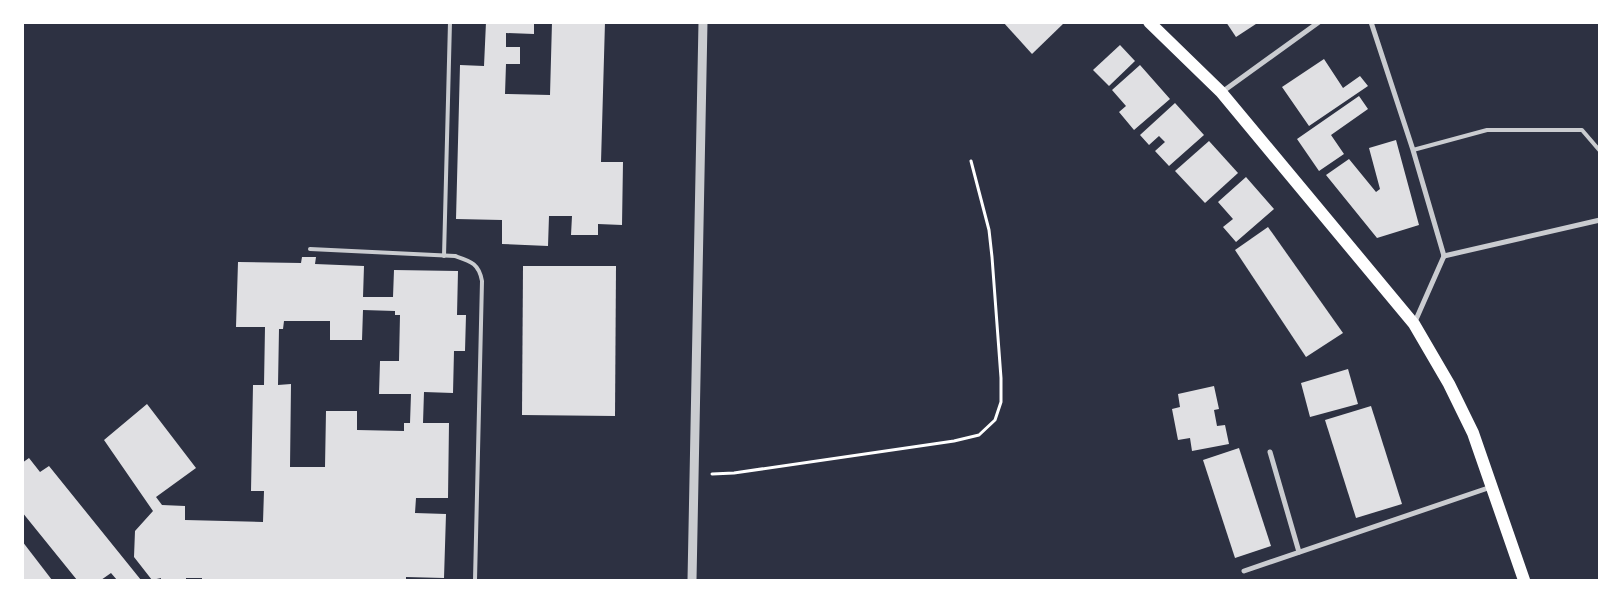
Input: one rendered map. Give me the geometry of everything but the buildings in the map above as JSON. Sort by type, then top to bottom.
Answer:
[{"type":"main road","points":[[1149,22],[1221,92],[1414,324],[1449,384],[1473,433],[1524,580]]},
{"type":"street","points":[[692,580],[704,22]]},
{"type":"street","points":[[1221,92],[1319,22]]},
{"type":"street","points":[[1371,22],[1413,150],[1444,256],[1414,324]]},
{"type":"street","points":[[1444,256],[1600,220]]},
{"type":"street","points":[[1270,452],[1299,552]]},
{"type":"street","points":[[1244,571],[1491,487]]},
{"type":"lane","points":[[444,256],[450,22]]},
{"type":"lane","points":[[1413,150],[1487,130],[1582,130],[1600,151]]},
{"type":"lane","points":[[310,249],[455,256],[476,265],[481,273],[475,580]]},
{"type":"path","points":[[694,474],[734,473],[954,441],[979,434],[995,420],[1001,402],[992,257],[988,230],[971,161]]}]
